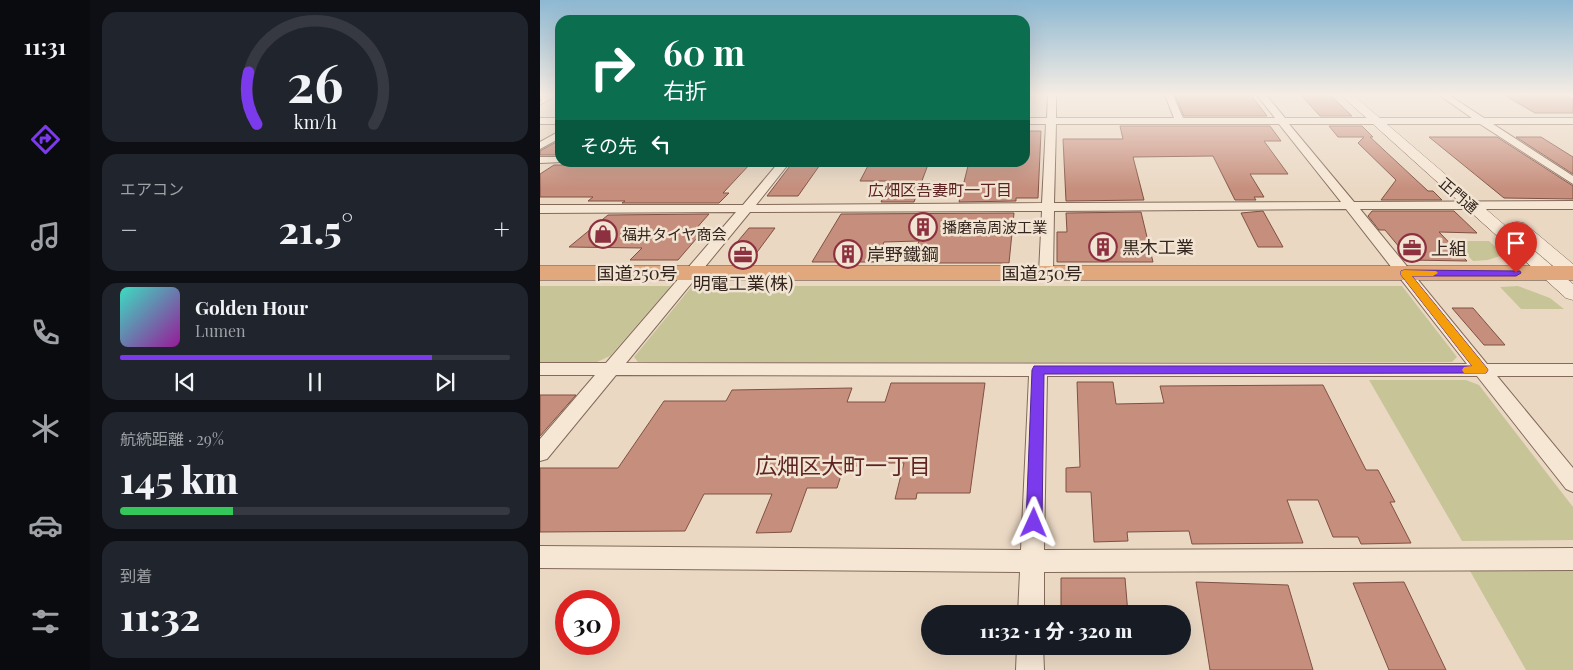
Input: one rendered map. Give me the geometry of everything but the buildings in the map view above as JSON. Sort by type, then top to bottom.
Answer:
[{"type":"highway","name":"国道250号","points":[[540,274],[1573,273]]},
{"type":"street","points":[[1046,274],[1051,126]]},
{"type":"street","points":[[1286,126],[1573,483]]},
{"type":"street","name":"正門通","points":[[1382,126],[1573,294]]},
{"type":"street","name":"正門通","points":[[1397,126],[1573,273]]},
{"type":"street","points":[[1489,126],[1573,181]]},
{"type":"street","points":[[540,146],[555,138]]},
{"type":"street","points":[[540,160],[555,160]]},
{"type":"street","points":[[540,453],[781,167]]},
{"type":"street","points":[[540,209],[1573,205]]},
{"type":"street","points":[[540,369],[1573,370]]},
{"type":"street","points":[[1032,605],[1038,370]]},
{"type":"street","points":[[540,556],[1033,561],[1573,559]]},
{"type":"street","points":[[1030,655],[1030,670]]},
{"type":"shaded area","points":[[1453,241],[1489,241],[1500,251],[1500,256],[1488,260],[1473,261]]},
{"type":"shaded area","points":[[540,286],[671,286],[610,356],[597,362],[540,362]]},
{"type":"shaded area","points":[[692,286],[1402,286],[1457,357],[1452,362],[638,362],[634,357]]},
{"type":"shaded area","points":[[1518,286],[1550,298],[1564,309],[1521,309],[1500,287]]},
{"type":"shaded area","points":[[1369,380],[1466,380],[1479,385],[1573,507],[1573,540],[1462,541]]},
{"type":"shaded area","points":[[1470,571],[1573,571],[1573,670],[1526,670]]},
{"type":"slow traffic","points":[[1433,273],[1404,273],[1482,370],[1468,370]]},
{"type":"place","name":"播磨高周波工業","points":[[923,227]]},
{"type":"place","name":"福井タイヤ商会","points":[[603,234]]},
{"type":"place","name":"黒木工業","points":[[1103,247]]},
{"type":"place","name":"上組","points":[[1412,248]]},
{"type":"place","name":"岸野鐵鋼","points":[[848,254]]},
{"type":"place","name":"明電工業(株)","points":[[743,255]]},
{"type":"district","name":"広畑区吾妻町一丁目","points":[[940,189]]},
{"type":"district","name":"広畑区大町一丁目","points":[[843,465]]},
{"type":"route","points":[[1034,523],[1038,370],[1482,370],[1404,273],[1516,273]]}]
